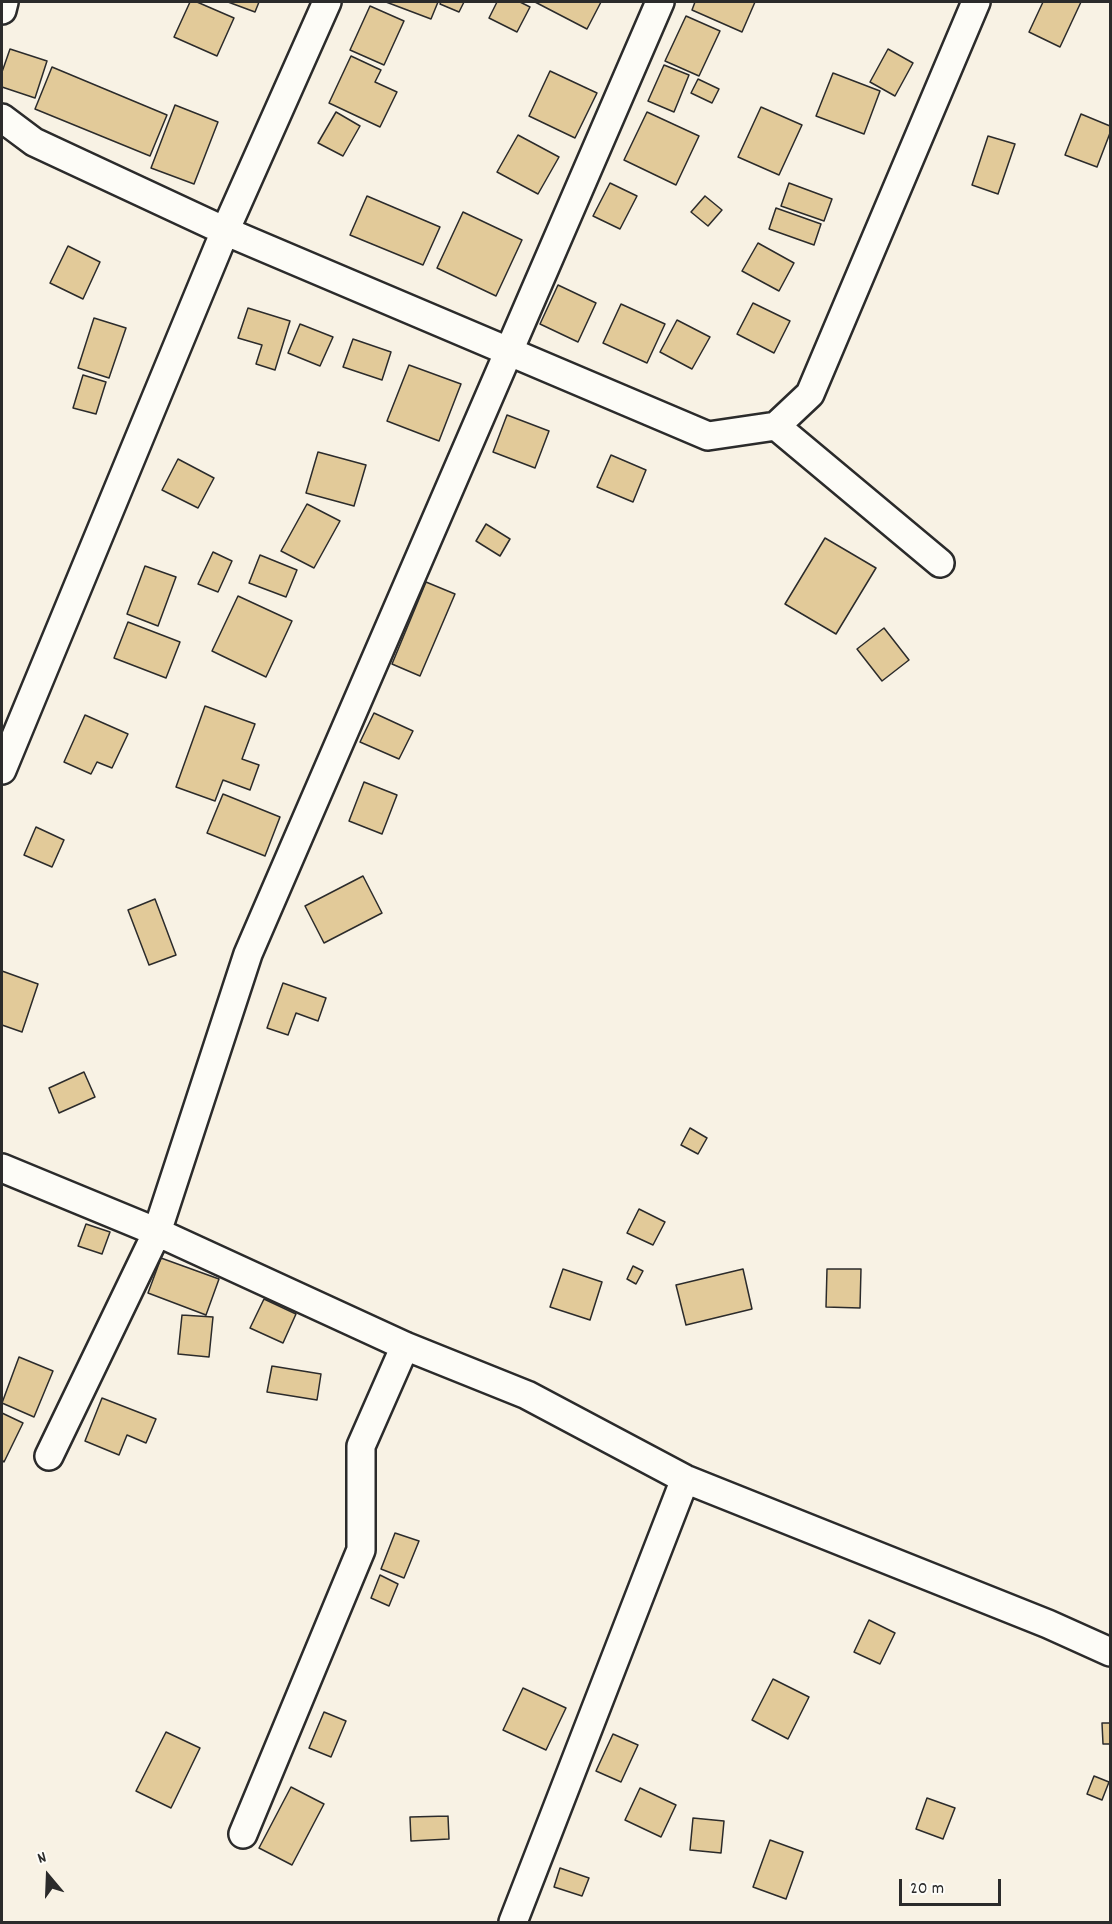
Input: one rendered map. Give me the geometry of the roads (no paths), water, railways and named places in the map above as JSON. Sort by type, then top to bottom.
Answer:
[{"type":"street","points":[[2,10],[4,2]]},
{"type":"street","points":[[2,770],[225,231],[327,2]]},
{"type":"street","points":[[49,1456],[157,1232],[248,954],[660,2]]},
{"type":"street","points":[[2,118],[34,142],[225,231],[708,436],[776,426],[810,394],[976,2]]},
{"type":"street","points":[[776,426],[940,563]]},
{"type":"street","points":[[2,1168],[157,1232],[405,1346],[526,1395],[685,1479],[1048,1624],[1110,1652]]},
{"type":"street","points":[[243,1834],[361,1550],[361,1446],[405,1346]]},
{"type":"street","points":[[513,1923],[685,1479]]}]
